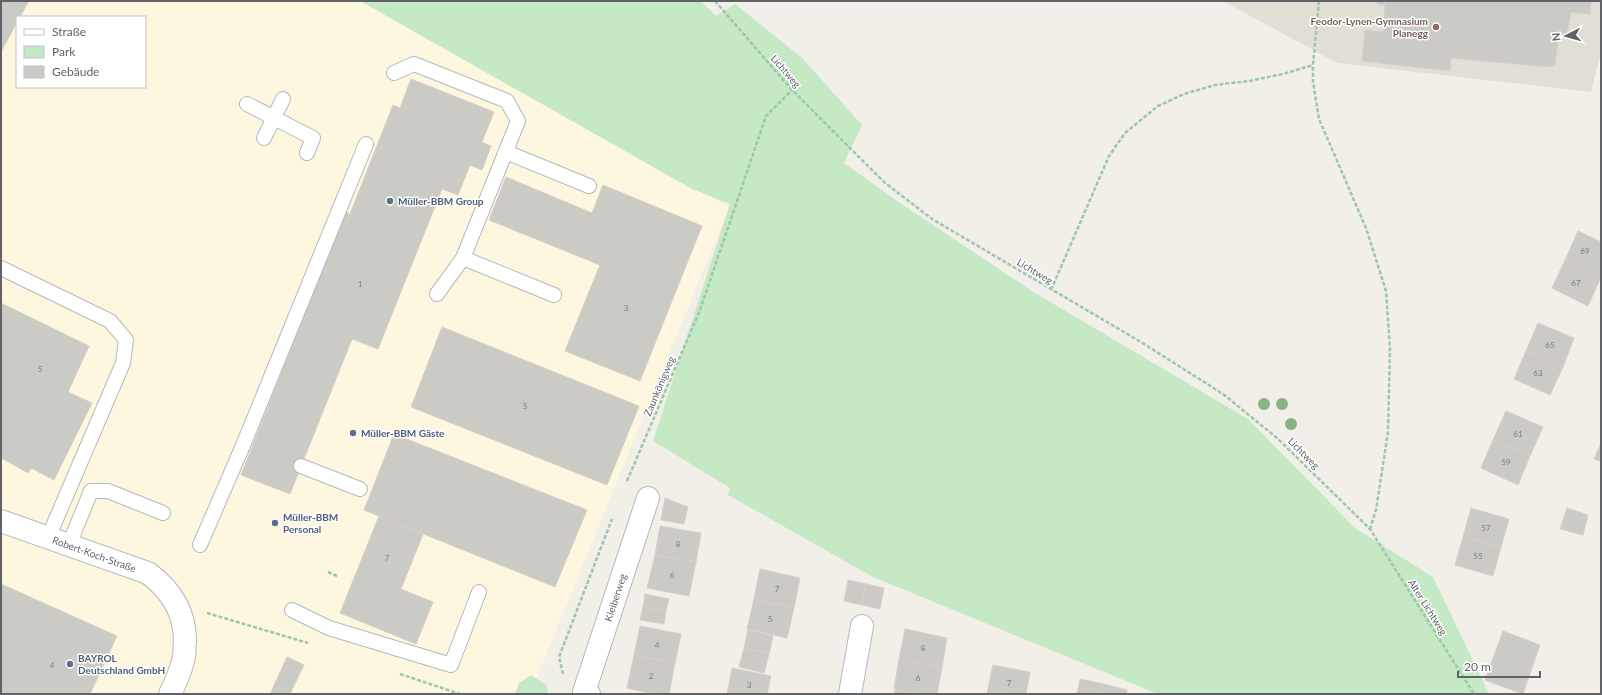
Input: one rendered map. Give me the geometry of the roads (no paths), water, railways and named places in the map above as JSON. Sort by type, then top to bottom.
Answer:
[{"type":"street","name":"Kleiberweg","points":[[589,694],[584,692],[648,498]]},
{"type":"street","name":"Robert-Koch-Straße","points":[[1,521],[148,573],[165,588],[176,604],[182,619],[184,635],[184,656],[170,694]]},
{"type":"street","points":[[850,694],[862,626]]},
{"type":"lane","points":[[394,73],[414,64],[507,101],[518,121],[463,258],[437,294]]},
{"type":"lane","points":[[264,138],[283,99]]},
{"type":"lane","points":[[246,104],[313,138],[307,152]]},
{"type":"lane","points":[[200,545],[244,443],[366,144]]},
{"type":"lane","points":[[506,152],[589,186]]},
{"type":"lane","points":[[463,258],[554,295]]},
{"type":"lane","points":[[1,268],[110,321],[126,340],[123,363],[48,538]]},
{"type":"lane","points":[[301,466],[360,489]]},
{"type":"lane","points":[[69,545],[91,491],[108,491],[163,513]]},
{"type":"lane","points":[[292,610],[329,628],[451,665],[479,592]]},
{"type":"place","name":"Feodor-Lynen-Gymnasium Planegg","points":[[1436,27]]},
{"type":"place","name":"Müller-BBM Group","points":[[390,201]]},
{"type":"place","name":"Müller-BBM Gäste","points":[[353,433]]},
{"type":"place","name":"Müller-BBM Personal","points":[[275,523]]},
{"type":"place","name":"BAYROL Deutschland GmbH","points":[[70,664]]}]
